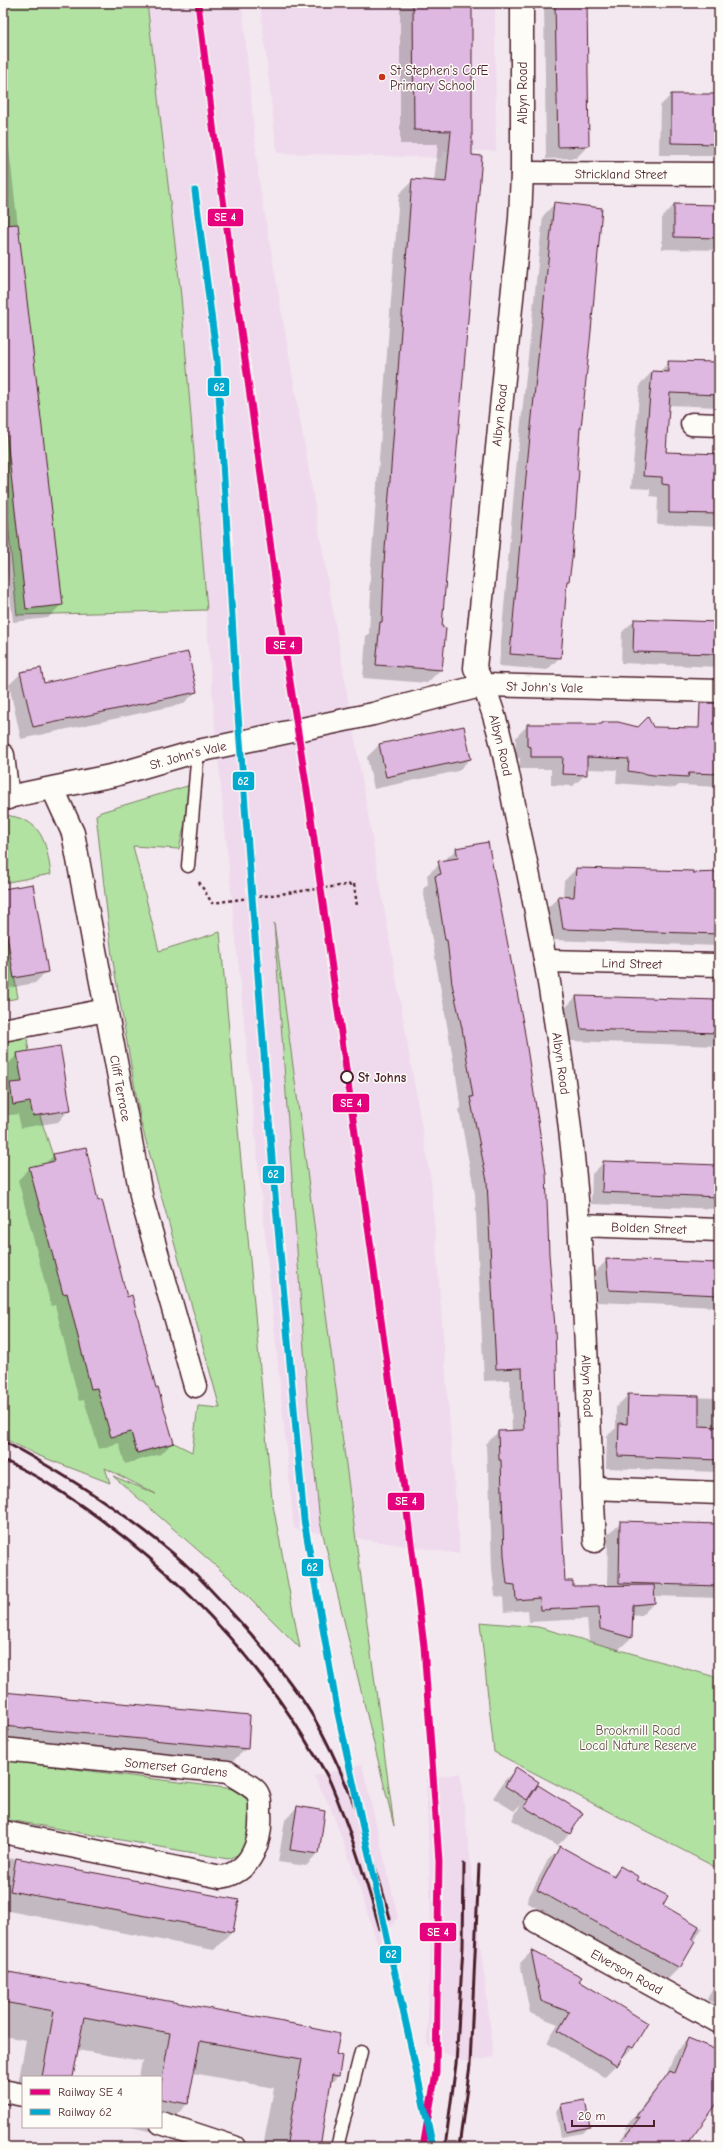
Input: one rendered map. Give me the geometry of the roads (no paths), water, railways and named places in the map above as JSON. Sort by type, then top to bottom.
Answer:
[{"type":"street","name":"Albyn Road","points":[[522,3],[522,173],[520,218],[475,668],[492,704],[545,961],[568,1113],[579,1225],[595,1541]]},
{"type":"street","name":"Strickland Street","points":[[522,173],[719,174]]},
{"type":"street","points":[[692,424],[719,425]]},
{"type":"street","name":"St John's Vale","points":[[373,714],[484,685],[719,691]]},
{"type":"street","name":"St. John's Vale","points":[[5,798],[115,775],[198,752],[373,714]]},
{"type":"street","points":[[3,755],[5,798]]},
{"type":"street","name":"Cliff Terrace","points":[[53,789],[73,833],[142,1200],[195,1386]]},
{"type":"street","name":"Lind Street","points":[[545,961],[719,965]]},
{"type":"street","points":[[3,1030],[106,1010]]},
{"type":"street","name":"Bolden Street","points":[[579,1225],[719,1230]]},
{"type":"street","points":[[592,1488],[719,1493]]},
{"type":"street","name":"Somerset Gardens","points":[[3,1749],[228,1772],[256,1792],[260,1800],[261,1824],[258,1846],[243,1866],[232,1875],[221,1877],[3,1832]]},
{"type":"street","name":"Elverson Road","points":[[536,1921],[719,2022]]},
{"type":"street","points":[[3,2091],[22,2095]]},
{"type":"street","points":[[162,2123],[223,2145]]},
{"type":"lane","points":[[188,866],[198,752]]},
{"type":"lane","points":[[337,2147],[361,2052]]},
{"type":"railway","points":[[3,1441],[96,1496],[162,1544],[201,1579],[268,1654],[307,1707],[327,1742],[358,1815],[390,1918]]},
{"type":"railway","points":[[3,1460],[47,1483],[85,1508],[158,1565],[192,1597],[224,1631],[253,1666],[281,1703],[329,1778],[352,1838],[380,1929]]},
{"type":"railway","points":[[445,2147],[456,2064],[463,1947],[464,1864]]},
{"type":"railway","points":[[459,2147],[470,2065],[479,1865]]},
{"type":"rail line","name":"62","points":[[195,191],[217,360],[237,702],[274,1184],[304,1520],[337,1709],[433,2147]]},
{"type":"place","name":"St Stephen's CofE Primary School","points":[[382,77]]},
{"type":"place","name":"St Johns","points":[[347,1077]]},
{"type":"park label","name":"Brookmill Road Local Nature Reserve","points":[[638,1738]]}]
